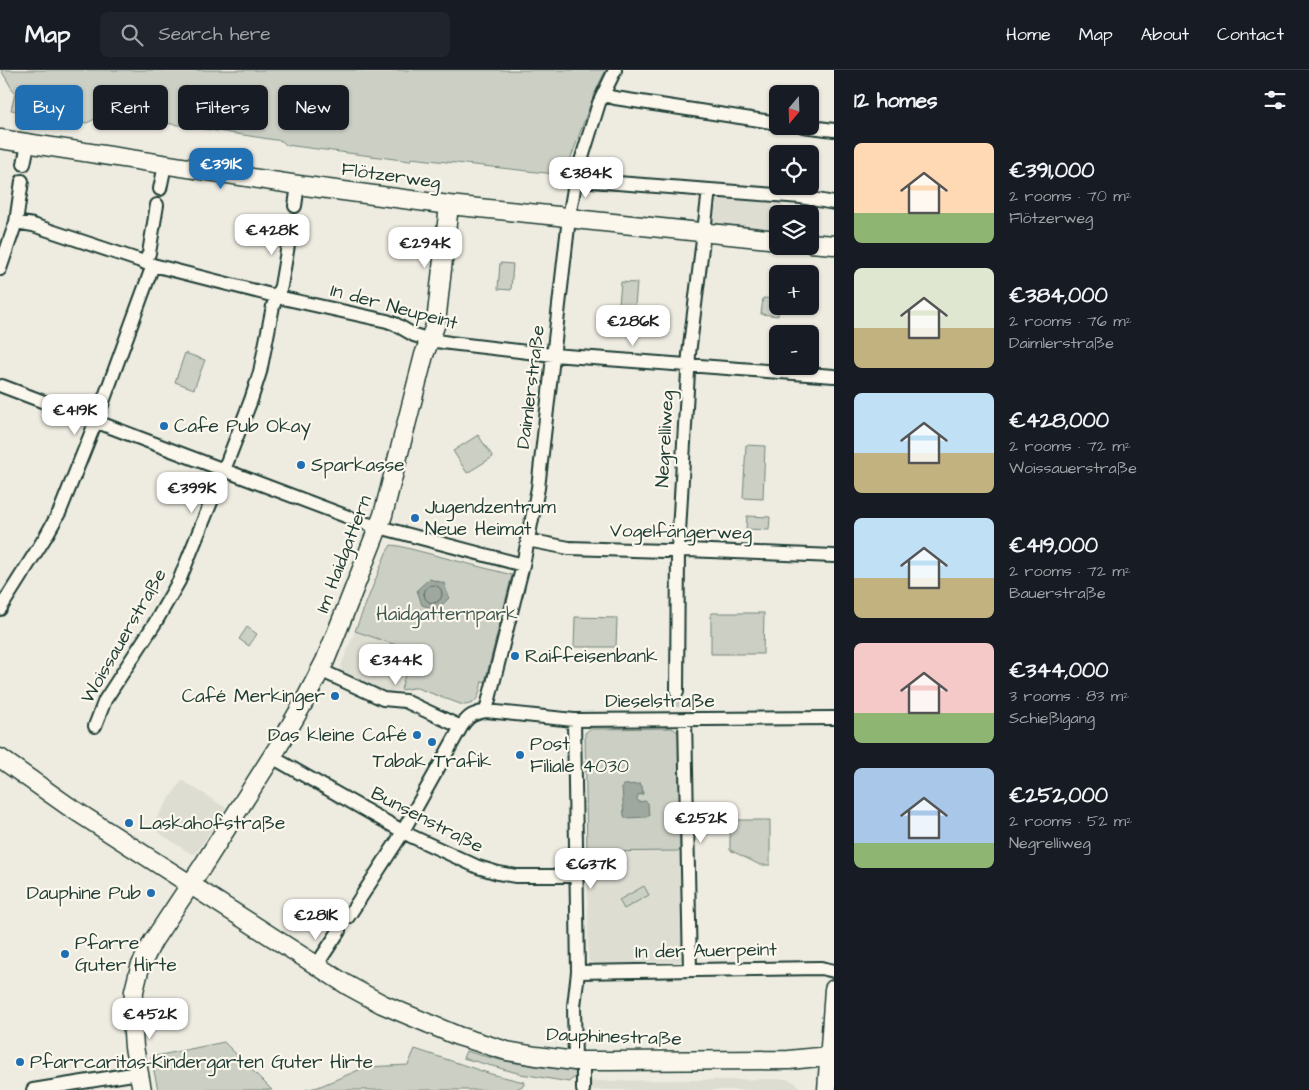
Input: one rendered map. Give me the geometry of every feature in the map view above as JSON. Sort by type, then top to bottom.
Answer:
[{"type":"street","name":"Daimlerstraße","points":[[486,711],[522,565],[538,488],[569,218],[576,177],[603,95],[615,70]]},
{"type":"street","points":[[603,95],[769,122]]},
{"type":"street","points":[[819,128],[834,130]]},
{"type":"street","name":"Flötzerweg","points":[[0,139],[298,185],[449,205],[769,239]]},
{"type":"street","points":[[24,164],[28,144]]},
{"type":"street","points":[[160,188],[165,165]]},
{"type":"street","points":[[576,177],[591,181],[800,197],[834,202]]},
{"type":"street","points":[[0,269],[16,222],[22,181]]},
{"type":"street","points":[[295,206],[298,185]]},
{"type":"street","name":"Negrelliweg","points":[[677,692],[678,550],[688,365],[710,190]]},
{"type":"street","points":[[0,609],[54,523],[96,421],[149,264],[149,253],[158,205]]},
{"type":"street","name":"Im Haidgattern","points":[[190,885],[272,757],[304,702],[320,670],[379,527],[424,355],[436,322],[449,205]]},
{"type":"street","name":"In der Neupeint","points":[[16,222],[33,225],[149,264],[387,321],[414,335],[430,340],[553,355],[834,376]]},
{"type":"street","name":"Woissauerstraße","points":[[95,726],[105,700],[155,623],[179,581],[224,470],[258,379],[273,306],[281,286],[292,222]]},
{"type":"street","points":[[819,244],[834,245]]},
{"type":"street","points":[[2,386],[355,520],[522,565]]},
{"type":"street","name":"Vogelfängerweg","points":[[527,540],[569,548],[834,556]]},
{"type":"street","points":[[320,670],[383,699],[405,701],[461,727]]},
{"type":"street","points":[[348,916],[403,832],[467,718],[486,711]]},
{"type":"street","name":"Dieselstraße","points":[[486,711],[574,720],[679,715],[834,718]]},
{"type":"street","points":[[679,715],[690,970]]},
{"type":"street","points":[[574,720],[578,972],[574,1006],[583,1090]]},
{"type":"street","name":"Bunsenstraße","points":[[272,757],[403,832],[462,860],[498,873],[516,876],[577,876]]},
{"type":"street","name":"Dauphinestraße","points":[[0,758],[68,806],[316,966],[382,1004],[458,1036],[536,1056],[579,1061],[789,1060],[831,1055]]},
{"type":"street","points":[[33,1090],[140,1082],[132,1019],[132,1005],[136,982],[140,967],[152,941],[190,885]]},
{"type":"street","points":[[316,966],[339,931]]},
{"type":"street","name":"In der Auerpeint","points":[[578,972],[821,968],[834,971]]},
{"type":"street","points":[[826,1090],[831,1055],[834,989]]},
{"type":"shaded area","points":[[714,196],[784,199],[784,205],[769,205],[769,232],[710,227]]},
{"type":"shaded area","points":[[355,631],[405,648],[408,663],[401,690],[386,693],[342,672],[341,666]]},
{"type":"shaded area","points":[[182,780],[226,808],[194,854],[150,827]]},
{"type":"shaded area","points":[[680,851],[682,960],[679,962],[595,964],[589,962],[587,852]]},
{"type":"shaded area","points":[[787,1079],[796,1083],[800,1090],[589,1090],[589,1081]]},
{"type":"green space","points":[[1,70],[606,70],[594,95],[564,175],[411,158],[410,161],[286,145],[282,141],[210,130],[268,130],[268,85],[178,85],[178,125],[168,123],[168,85],[93,85],[93,120],[87,123],[83,122],[83,85],[15,85],[15,94]]},
{"type":"green space","points":[[15,94],[15,111],[11,110]]},
{"type":"green space","points":[[500,263],[513,264],[511,290],[498,289]]},
{"type":"green space","points":[[621,282],[637,283],[634,317],[618,315]]},
{"type":"green space","points":[[763,298],[769,298],[769,315],[761,314]]},
{"type":"green space","points":[[185,353],[205,360],[194,389],[175,382]]},
{"type":"green space","points":[[478,435],[493,457],[467,473],[453,451]]},
{"type":"green space","points":[[746,445],[765,446],[763,499],[743,498]]},
{"type":"green space","points":[[747,516],[770,517],[769,530],[746,529]]},
{"type":"green space","name":"Haidgatternpark","points":[[391,545],[512,575],[485,682],[482,681],[475,701],[468,705],[463,705],[417,688],[401,690],[408,663],[405,648],[355,631],[386,553]]},
{"type":"green space","points":[[711,613],[764,613],[763,654],[711,654]]},
{"type":"green space","points":[[575,617],[617,618],[616,647],[574,647]]},
{"type":"green space","points":[[247,627],[257,634],[249,646],[239,639]]},
{"type":"green space","points":[[672,728],[678,732],[679,736],[680,851],[587,852],[585,733],[590,729]]},
{"type":"green space","points":[[730,820],[770,820],[770,865],[760,865],[730,850]]},
{"type":"green space","points":[[644,886],[649,895],[624,909],[619,900]]},
{"type":"green space","points":[[224,1042],[272,1090],[158,1090],[151,1057]]},
{"type":"green space","points":[[415,1049],[491,1074],[524,1082],[524,1085],[515,1090],[305,1090],[318,1087],[366,1067],[408,1065]]},
{"type":"green space","points":[[466,1051],[520,1064],[575,1071],[579,1076],[569,1082],[521,1074],[463,1058]]},
{"type":"water","points":[[429,579],[444,583],[449,598],[437,610],[422,605],[417,590]]},
{"type":"water","points":[[640,784],[643,794],[638,795],[637,799],[639,802],[645,801],[648,803],[649,816],[626,818],[624,816],[622,787],[624,785]]},
{"type":"tunnel","points":[[677,692],[677,707]]},
{"type":"place","name":"Cafe Pub Okay","points":[[164,426]]},
{"type":"place","name":"Sparkasse","points":[[301,465]]},
{"type":"place","name":"Jugendzentrum Neue Heimat","points":[[415,518]]},
{"type":"place","name":"Raiffeisenbank","points":[[515,656]]},
{"type":"place","name":"Café Merkinger","points":[[335,696]]},
{"type":"place","name":"Das kleine Café","points":[[417,735]]},
{"type":"place","name":"Tabak Trafik","points":[[432,742]]},
{"type":"place","name":"Post Filiale 4030","points":[[520,755]]},
{"type":"place","name":"Laskahofstraße","points":[[129,823]]},
{"type":"place","name":"Dauphine Pub","points":[[151,893]]},
{"type":"place","name":"Pfarre Guter Hirte","points":[[65,954]]},
{"type":"place","name":"Pfarrcaritas-Kindergarten Guter Hirte","points":[[20,1062]]}]
